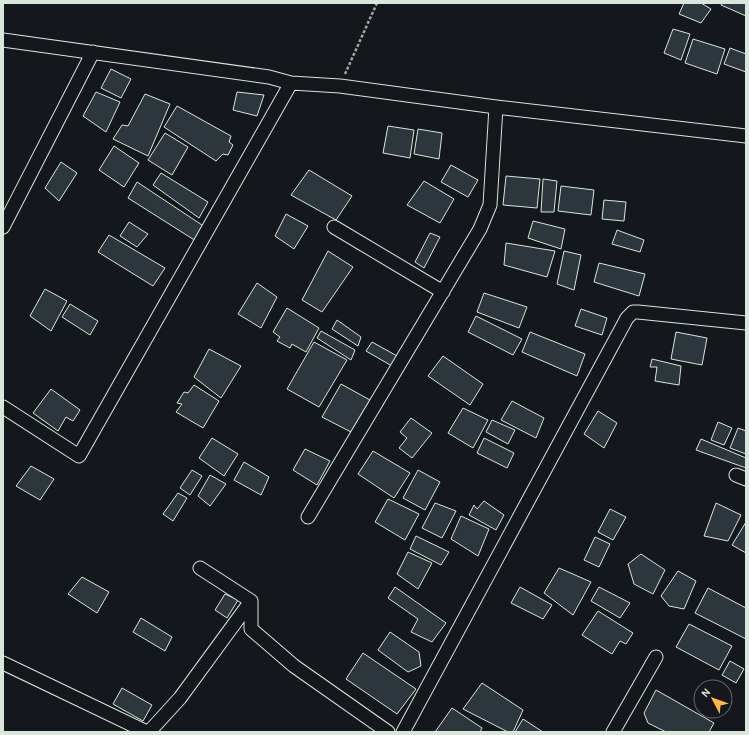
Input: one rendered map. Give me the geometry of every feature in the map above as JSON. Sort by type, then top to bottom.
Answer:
[{"type":"street","points":[[3,40],[269,77],[291,83],[340,86],[496,107],[746,136]]},
{"type":"street","points":[[3,227],[92,52]]},
{"type":"street","points":[[3,406],[79,456],[291,83]]},
{"type":"street","points":[[308,517],[480,229],[490,205],[496,107]]},
{"type":"street","points":[[334,227],[442,292]]},
{"type":"street","points":[[403,732],[627,318],[633,312],[638,312],[746,323]]},
{"type":"street","points":[[200,568],[251,601]]},
{"type":"street","points":[[3,663],[148,732],[180,698],[251,601]]},
{"type":"street","points":[[251,601],[250,629],[294,666],[388,732]]},
{"type":"street","points":[[613,732],[656,657]]},
{"type":"path","points":[[340,86],[353,53],[377,3]]},
{"type":"building","points":[[684,3],[701,3],[711,9],[701,23],[679,14]]},
{"type":"building","points":[[722,3],[746,3],[746,16],[721,5]]},
{"type":"building","points":[[673,29],[690,34],[681,60],[664,53]]},
{"type":"building","points":[[693,39],[725,49],[717,74],[685,63]]},
{"type":"building","points":[[730,48],[746,54],[746,72],[724,64]]},
{"type":"building","points":[[111,69],[131,79],[121,98],[101,88]]},
{"type":"building","points":[[96,92],[120,102],[106,132],[83,116]]},
{"type":"building","points":[[237,92],[264,95],[257,116],[233,110]]},
{"type":"building","points":[[145,94],[170,104],[148,156],[113,139],[122,125],[128,126]]},
{"type":"building","points":[[177,106],[231,136],[229,142],[233,145],[228,155],[223,154],[216,161],[164,127]]},
{"type":"building","points":[[388,126],[414,130],[410,158],[383,153]]},
{"type":"building","points":[[418,129],[442,133],[439,159],[414,154]]},
{"type":"building","points":[[165,133],[188,147],[172,175],[148,160]]},
{"type":"building","points":[[114,146],[139,163],[124,187],[99,170]]},
{"type":"building","points":[[61,162],[77,173],[59,201],[45,188]]},
{"type":"building","points":[[451,165],[478,180],[468,197],[441,182]]},
{"type":"building","points":[[309,170],[352,196],[336,220],[291,195]]},
{"type":"building","points":[[161,173],[208,202],[199,218],[153,185]]},
{"type":"building","points":[[506,176],[540,179],[537,208],[503,205]]},
{"type":"building","points":[[543,179],[557,181],[554,212],[541,212]]},
{"type":"building","points":[[424,181],[454,199],[440,223],[407,205]]},
{"type":"building","points":[[137,182],[205,227],[196,241],[128,198]]},
{"type":"building","points":[[561,186],[594,190],[591,215],[558,211]]},
{"type":"building","points":[[604,200],[626,202],[624,221],[602,219]]},
{"type":"building","points":[[286,214],[308,226],[294,249],[275,236]]},
{"type":"building","points":[[533,221],[565,229],[561,249],[528,238]]},
{"type":"building","points":[[129,222],[148,234],[137,247],[120,236]]},
{"type":"building","points":[[617,230],[644,240],[640,252],[612,244]]},
{"type":"building","points":[[430,233],[440,237],[424,268],[415,262]]},
{"type":"building","points":[[109,235],[165,268],[153,286],[98,252]]},
{"type":"building","points":[[506,243],[555,251],[547,277],[504,265]]},
{"type":"building","points":[[328,251],[353,267],[322,312],[302,300]]},
{"type":"building","points":[[564,251],[581,255],[574,290],[557,284]]},
{"type":"building","points":[[599,263],[645,274],[639,296],[594,282]]},
{"type":"building","points":[[257,283],[277,297],[261,328],[238,314]]},
{"type":"building","points":[[45,289],[67,301],[51,331],[30,316]]},
{"type":"building","points":[[484,293],[527,307],[519,328],[477,312]]},
{"type":"building","points":[[70,304],[98,321],[90,335],[62,317]]},
{"type":"building","points":[[287,308],[319,328],[306,352],[292,344],[290,348],[277,341],[280,337],[273,332]]},
{"type":"building","points":[[581,309],[607,318],[602,335],[575,326]]},
{"type":"building","points":[[476,316],[522,339],[513,355],[468,332]]},
{"type":"building","points":[[337,320],[361,337],[358,346],[332,329]]},
{"type":"building","points":[[321,331],[355,350],[351,360],[317,338]]},
{"type":"building","points":[[530,332],[585,354],[577,376],[522,352]]},
{"type":"building","points":[[676,332],[707,338],[702,365],[671,359]]},
{"type":"building","points":[[314,342],[347,360],[319,407],[287,389]]},
{"type":"building","points":[[372,342],[397,356],[392,366],[366,351]]},
{"type":"building","points":[[209,349],[241,366],[221,398],[194,377]]},
{"type":"building","points":[[443,356],[483,384],[470,405],[428,376]]},
{"type":"building","points":[[652,359],[681,366],[679,385],[655,381],[657,367],[650,367]]},
{"type":"building","points":[[341,384],[370,400],[351,432],[322,417]]},
{"type":"building","points":[[194,385],[219,401],[203,428],[176,412],[182,404],[177,403],[184,392],[188,393]]},
{"type":"building","points":[[51,389],[80,410],[73,421],[66,417],[58,431],[33,413]]},
{"type":"building","points":[[512,401],[544,418],[536,438],[501,420]]},
{"type":"building","points":[[463,408],[488,420],[473,448],[448,433]]},
{"type":"building","points":[[598,411],[617,423],[604,448],[584,434]]},
{"type":"building","points":[[411,418],[432,433],[412,458],[399,448],[407,438],[400,432]]},
{"type":"building","points":[[492,420],[515,430],[508,444],[486,432]]},
{"type":"building","points":[[718,422],[732,428],[724,445],[711,440]]},
{"type":"building","points":[[738,428],[746,431],[746,454],[730,448]]},
{"type":"building","points":[[212,438],[238,454],[224,476],[199,458]]},
{"type":"building","points":[[484,438],[514,453],[507,468],[477,453]]},
{"type":"building","points":[[701,439],[746,458],[746,468],[696,450]]},
{"type":"building","points":[[305,449],[330,461],[317,485],[293,470]]},
{"type":"building","points":[[373,451],[410,473],[394,498],[358,474]]},
{"type":"building","points":[[244,462],[269,477],[261,495],[234,480]]},
{"type":"building","points":[[31,466],[54,479],[40,500],[16,486]]},
{"type":"building","points":[[192,470],[202,476],[190,495],[180,488]]},
{"type":"building","points":[[418,470],[440,482],[425,510],[403,498]]},
{"type":"building","points":[[210,475],[226,484],[210,506],[198,496]]},
{"type":"building","points":[[178,493],[187,498],[173,521],[163,514]]},
{"type":"building","points":[[388,499],[419,514],[405,540],[375,522]]},
{"type":"building","points":[[484,501],[504,515],[496,530],[469,515],[474,505],[477,509]]},
{"type":"building","points":[[435,503],[456,511],[442,538],[422,528]]},
{"type":"building","points":[[716,503],[741,515],[728,541],[704,536]]},
{"type":"building","points":[[610,509],[626,517],[613,540],[598,532]]},
{"type":"building","points":[[461,516],[489,529],[478,556],[451,539]]},
{"type":"building","points":[[746,522],[746,553],[732,545]]},
{"type":"building","points":[[416,536],[449,552],[441,565],[410,549]]},
{"type":"building","points":[[595,537],[610,544],[599,567],[584,560]]},
{"type":"building","points":[[408,552],[432,563],[418,589],[397,574]]},
{"type":"building","points":[[641,554],[665,570],[653,594],[634,584],[628,564]]},
{"type":"building","points":[[559,568],[591,582],[573,615],[544,593]]},
{"type":"building","points":[[678,571],[696,581],[684,609],[669,606],[661,596]]},
{"type":"building","points":[[82,577],[109,592],[97,613],[68,594]]},
{"type":"building","points":[[395,587],[446,623],[432,642],[411,632],[418,619],[388,598]]},
{"type":"building","points":[[520,587],[552,605],[543,619],[511,603]]},
{"type":"building","points":[[599,587],[630,603],[620,618],[591,601]]},
{"type":"building","points":[[708,588],[746,608],[746,639],[695,613]]},
{"type":"building","points":[[225,594],[238,600],[227,618],[215,610]]},
{"type":"building","points":[[598,611],[633,633],[626,644],[620,641],[612,654],[582,635]]},
{"type":"building","points":[[141,618],[172,637],[165,651],[133,632]]},
{"type":"building","points":[[689,624],[732,646],[719,670],[676,647]]},
{"type":"building","points":[[390,632],[419,652],[421,666],[408,672],[378,650]]},
{"type":"building","points":[[363,653],[416,689],[397,714],[346,679]]},
{"type":"building","points":[[730,661],[744,669],[736,683],[733,681],[733,679],[729,679],[722,675]]},
{"type":"building","points":[[482,683],[523,710],[513,732],[508,732],[463,709]]},
{"type":"building","points":[[122,688],[152,705],[143,721],[113,704]]},
{"type":"building","points":[[656,690],[693,711],[693,719],[707,719],[714,723],[709,732],[666,732],[648,723],[644,713]]},
{"type":"building","points":[[452,708],[482,728],[480,732],[435,732]]},
{"type":"building","points":[[523,719],[543,732],[515,732]]}]
